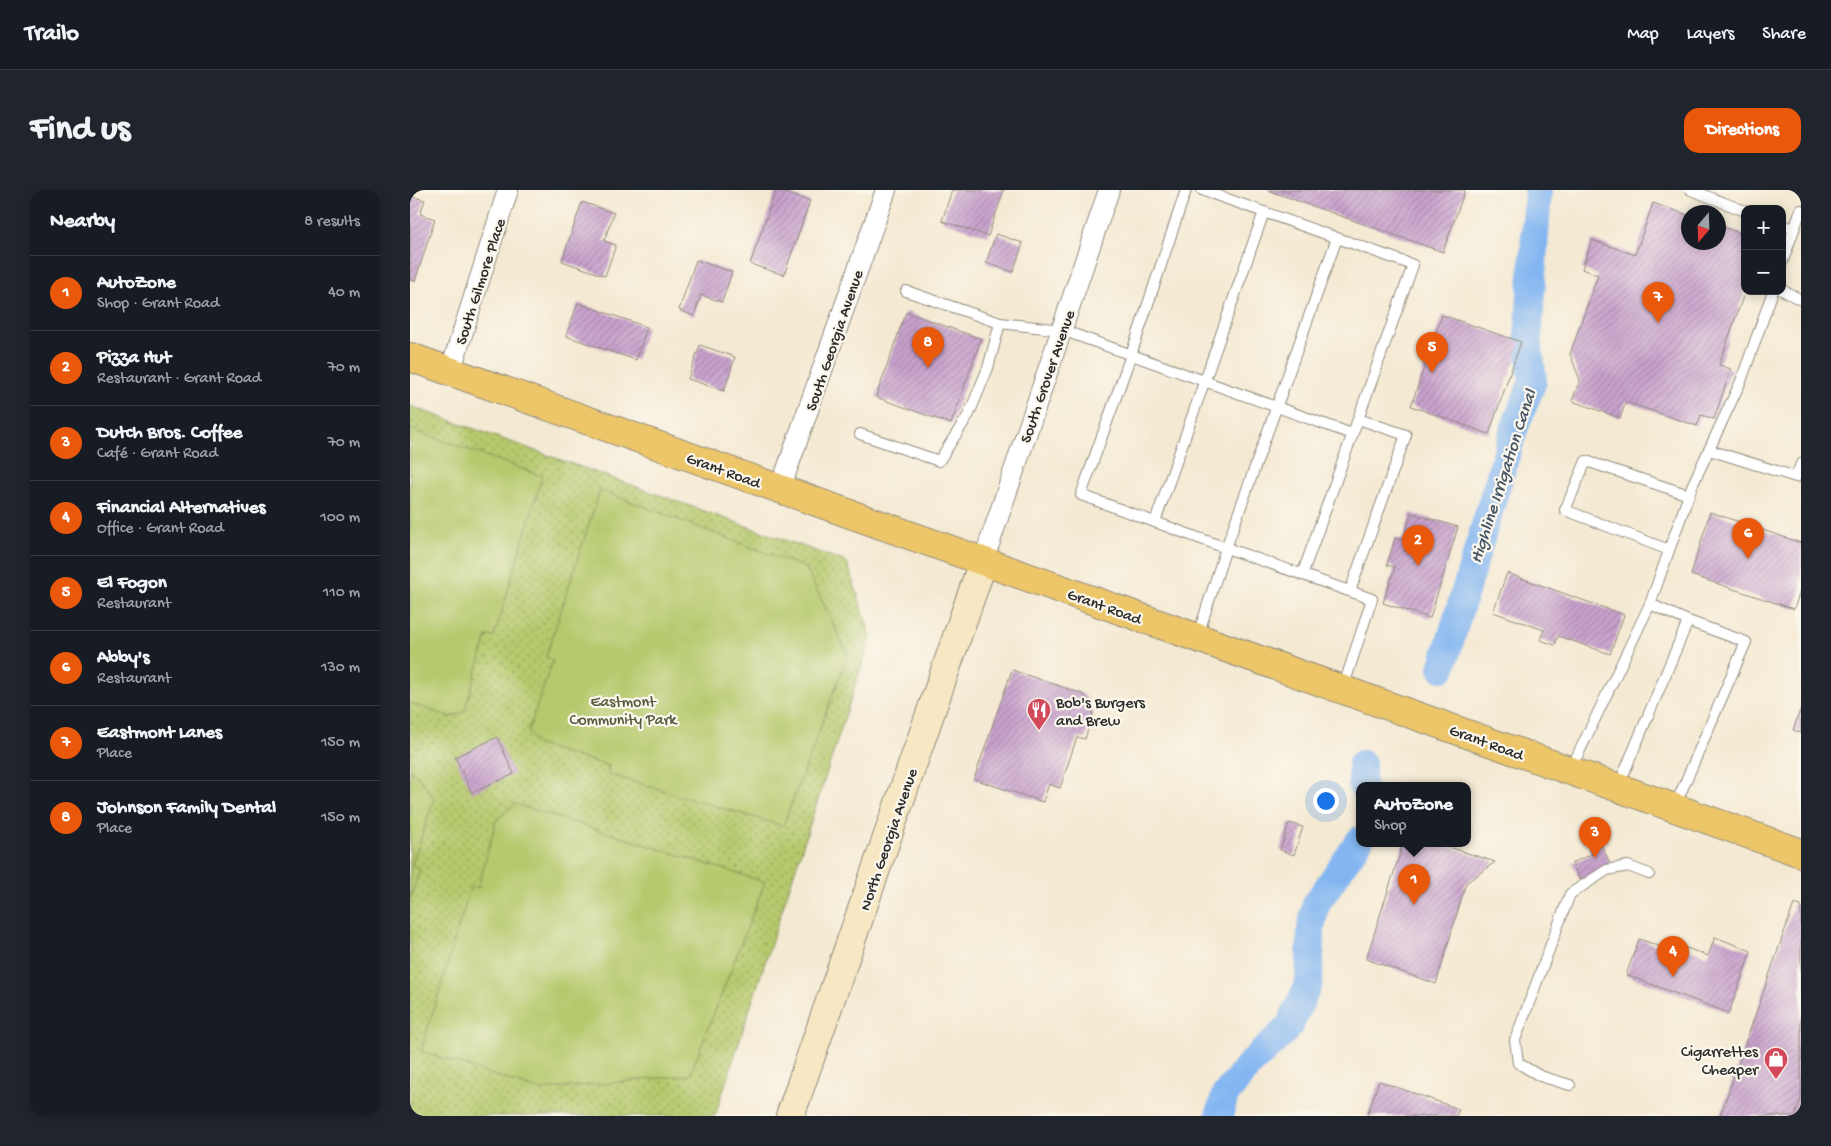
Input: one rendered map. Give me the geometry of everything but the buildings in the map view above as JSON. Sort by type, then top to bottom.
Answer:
[{"type":"main road","name":"Grant Road","points":[[410,357],[1801,853]]},
{"type":"street","name":"South Gilmore Place","points":[[450,372],[508,190]]},
{"type":"street","name":"South Georgia Avenue","points":[[780,489],[886,190]]},
{"type":"street","name":"South Grover Avenue","points":[[984,562],[1108,190]]},
{"type":"street","name":"North Georgia Avenue","points":[[790,1116],[984,562]]},
{"type":"lane","points":[[1186,190],[1131,355],[1081,495],[1372,599],[1342,689]]},
{"type":"lane","points":[[1202,190],[1413,265],[1302,575]]},
{"type":"lane","points":[[1691,190],[1741,209]]},
{"type":"lane","points":[[1786,252],[1801,210]]},
{"type":"lane","points":[[1156,522],[1264,212]]},
{"type":"lane","points":[[1786,226],[1794,229]]},
{"type":"lane","points":[[1197,638],[1226,548],[1337,238]]},
{"type":"lane","points":[[906,290],[1000,323],[1062,330],[1352,434]]},
{"type":"lane","points":[[1786,292],[1801,300]]},
{"type":"lane","points":[[1570,771],[1650,604],[1689,495],[1741,381],[1771,295]]},
{"type":"lane","points":[[860,434],[939,462],[969,414],[988,368],[1000,323]]},
{"type":"lane","points":[[1350,591],[1406,435],[1358,419]]},
{"type":"lane","points":[[1709,450],[1796,477],[1801,464]]},
{"type":"lane","points":[[1669,550],[1565,510],[1586,461],[1689,495]]},
{"type":"lane","points":[[1650,604],[1688,621],[1746,642],[1674,808]]},
{"type":"lane","points":[[1618,788],[1688,621]]},
{"type":"lane","points":[[1570,1085],[1540,1076],[1518,1063],[1515,1040],[1570,894],[1607,870],[1628,866],[1649,874]]},
{"type":"green space","name":"Eastmont Community Park","points":[[410,406],[847,562],[871,637],[715,1116],[410,1116]]},
{"type":"green space","points":[[410,429],[542,476],[494,637],[487,636],[464,712],[451,717],[410,703]]},
{"type":"green space","points":[[600,490],[806,568],[848,655],[783,826],[608,774],[609,766],[536,744],[528,731],[553,661],[546,657]]},
{"type":"green space","points":[[410,772],[418,775],[434,799],[412,865],[420,869],[410,899]]},
{"type":"green space","points":[[515,804],[765,882],[690,1075],[539,1090],[421,1051],[471,886],[478,888],[496,821]]},
{"type":"waterway","name":"Highline Irrigation Canal","points":[[1442,668],[1514,429],[1533,381],[1528,339],[1538,190]]},
{"type":"waterway","name":"Highline Irrigation Canal","points":[[1362,764],[1362,782]]},
{"type":"waterway","name":"Highline Irrigation Canal","points":[[1219,1116],[1225,1095],[1250,1064],[1289,1027],[1309,983],[1311,929],[1316,904],[1356,846]]},
{"type":"place","name":"Eastmont Lanes","points":[[1658,323]]},
{"type":"place","name":"Johnson Family Dental","points":[[928,368]]},
{"type":"place","name":"El Fogon","points":[[1432,373]]},
{"type":"place","name":"Abby's","points":[[1748,559]]},
{"type":"place","name":"Pizza Hut","points":[[1418,566]]},
{"type":"place","name":"Bob's Burgers and Brew","points":[[1039,731]]},
{"type":"place","name":"Dutch Bros. Coffee","points":[[1595,858]]},
{"type":"place","name":"AutoZone","points":[[1414,905]]},
{"type":"place","name":"Financial Alternatives","points":[[1673,977]]},
{"type":"place","name":"Cigarrettes Cheaper","points":[[1776,1080]]}]
